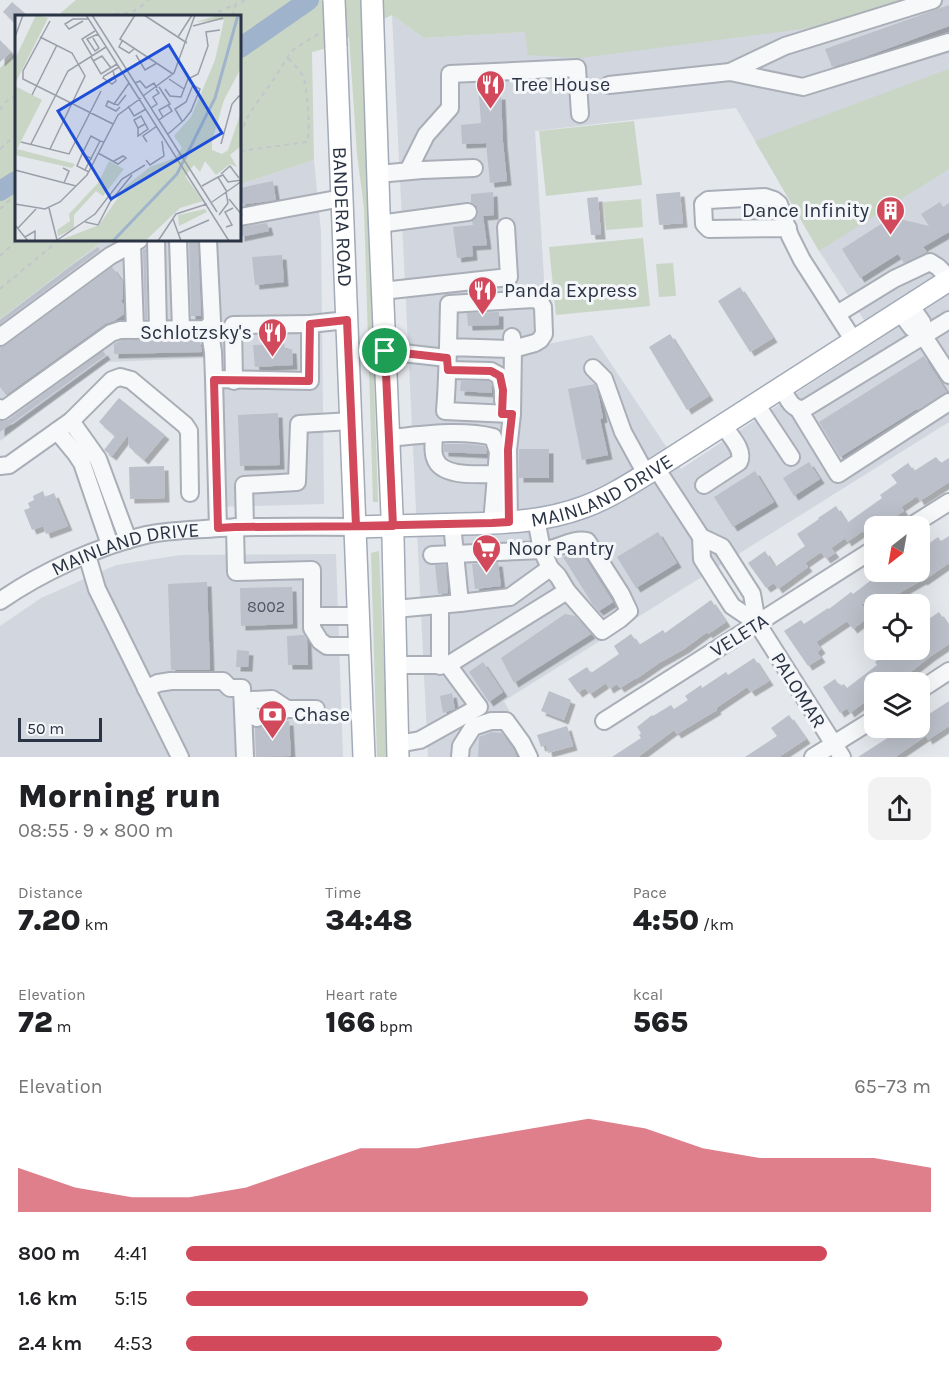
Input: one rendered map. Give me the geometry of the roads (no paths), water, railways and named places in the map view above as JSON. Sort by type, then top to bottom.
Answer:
[{"type":"main road","name":"BANDERA ROAD","points":[[334,0],[364,757]]},
{"type":"main road","name":"BANDERA ROAD","points":[[372,0],[393,526],[398,750]]},
{"type":"main road","name":"MAINLAND DRIVE","points":[[356,526],[500,522],[553,517],[585,507],[651,471],[782,388],[905,308],[944,274]]},
{"type":"street","points":[[730,72],[785,46],[933,0]]},
{"type":"street","points":[[609,85],[730,72],[803,87],[949,42]]},
{"type":"street","points":[[408,171],[426,135],[450,108],[450,74],[577,68],[580,114]]},
{"type":"street","points":[[378,174],[474,168]]},
{"type":"street","points":[[789,232],[709,229],[704,224],[703,204],[708,200],[765,197],[779,204],[802,260],[854,341]]},
{"type":"street","points":[[242,217],[342,198]]},
{"type":"street","points":[[380,224],[468,212]]},
{"type":"street","points":[[382,291],[509,277],[506,227]]},
{"type":"street","points":[[0,337],[110,256],[135,242],[135,330]]},
{"type":"street","points":[[156,242],[158,330]]},
{"type":"street","points":[[178,242],[181,330]]},
{"type":"street","points":[[0,408],[2,411],[111,333],[120,330],[205,329],[209,326],[212,321],[208,242]]},
{"type":"street","points":[[837,314],[894,279],[930,262],[944,274],[949,256]]},
{"type":"street","points":[[448,358],[512,343],[535,344],[544,334],[543,307],[539,300],[449,304],[446,411],[507,414]]},
{"type":"street","points":[[905,308],[912,328],[921,332],[949,375]]},
{"type":"street","points":[[234,381],[233,325],[310,324],[347,320]]},
{"type":"street","points":[[782,388],[794,408],[804,410],[921,332],[949,320]]},
{"type":"street","points":[[214,380],[309,381],[310,324]]},
{"type":"street","points":[[209,326],[213,352],[218,528]]},
{"type":"street","points":[[500,522],[508,450],[507,414],[512,343]]},
{"type":"street","points":[[385,351],[448,358],[491,371],[500,376],[507,414]]},
{"type":"street","name":"PALOMAR","points":[[593,368],[604,379],[623,432],[651,471],[701,537],[722,547],[752,594],[758,623],[838,751]]},
{"type":"street","points":[[0,466],[9,465],[71,421],[112,380],[120,377],[130,380],[185,425],[189,431],[190,493]]},
{"type":"street","points":[[799,410],[838,474],[949,402]]},
{"type":"street","points":[[756,404],[791,457]]},
{"type":"street","points":[[71,421],[98,459],[128,540]]},
{"type":"street","points":[[352,422],[299,424],[297,482],[244,485],[236,572],[312,570],[312,628],[320,641],[327,646],[360,646]]},
{"type":"street","points":[[704,485],[740,462],[741,459],[741,452],[723,425]]},
{"type":"street","points":[[57,431],[82,463],[110,545]]},
{"type":"street","points":[[389,438],[434,434],[479,434],[493,437],[498,452],[496,474],[500,522]]},
{"type":"street","points":[[434,434],[434,457],[439,466],[447,471],[496,474]]},
{"type":"street","points":[[927,516],[949,502]]},
{"type":"street","points":[[432,555],[456,553],[542,550],[551,550],[579,540],[587,541],[621,594],[629,611],[620,620],[602,631],[567,591],[550,568],[542,550],[536,519]]},
{"type":"street","points":[[452,524],[460,603]]},
{"type":"street","name":"MAINLAND DRIVE","points":[[0,601],[37,579],[87,555],[110,545],[148,535],[240,527],[356,526]]},
{"type":"street","name":"PALOMAR","points":[[701,537],[702,560],[732,606],[758,623]]},
{"type":"street","points":[[87,555],[97,589],[180,757]]},
{"type":"street","name":"VELETA","points":[[604,721],[864,555]]},
{"type":"street","points":[[395,609],[510,597],[550,568]]},
{"type":"street","points":[[723,592],[742,579]]},
{"type":"street","points":[[396,665],[444,665],[567,591]]},
{"type":"street","points":[[398,750],[479,708],[444,665],[440,605]]},
{"type":"street","points":[[312,616],[359,616]]},
{"type":"street","points":[[930,684],[949,672]]},
{"type":"street","points":[[146,689],[158,683],[171,681],[223,681],[230,688],[243,688],[259,711]]},
{"type":"street","points":[[245,757],[259,711],[252,700],[272,699],[287,709]]},
{"type":"street","points":[[354,757],[353,736],[363,707]]},
{"type":"street","points":[[259,711],[316,709]]},
{"type":"street","points":[[460,757],[461,746],[473,727],[491,721],[506,721],[529,757]]},
{"type":"street","points":[[813,757],[838,751],[864,727]]},
{"type":"waterway","points":[[242,47],[309,0]]},
{"type":"waterway","points":[[0,191],[15,182]]},
{"type":"place","name":"Tree House","points":[[491,110]]},
{"type":"place","name":"Dance Infinity","points":[[890,236]]},
{"type":"place","name":"Panda Express","points":[[483,316]]},
{"type":"place","name":"Schlotzsky's","points":[[273,358]]},
{"type":"place","name":"Noor Pantry","points":[[487,574]]},
{"type":"place","name":"Chase","points":[[273,740]]}]
